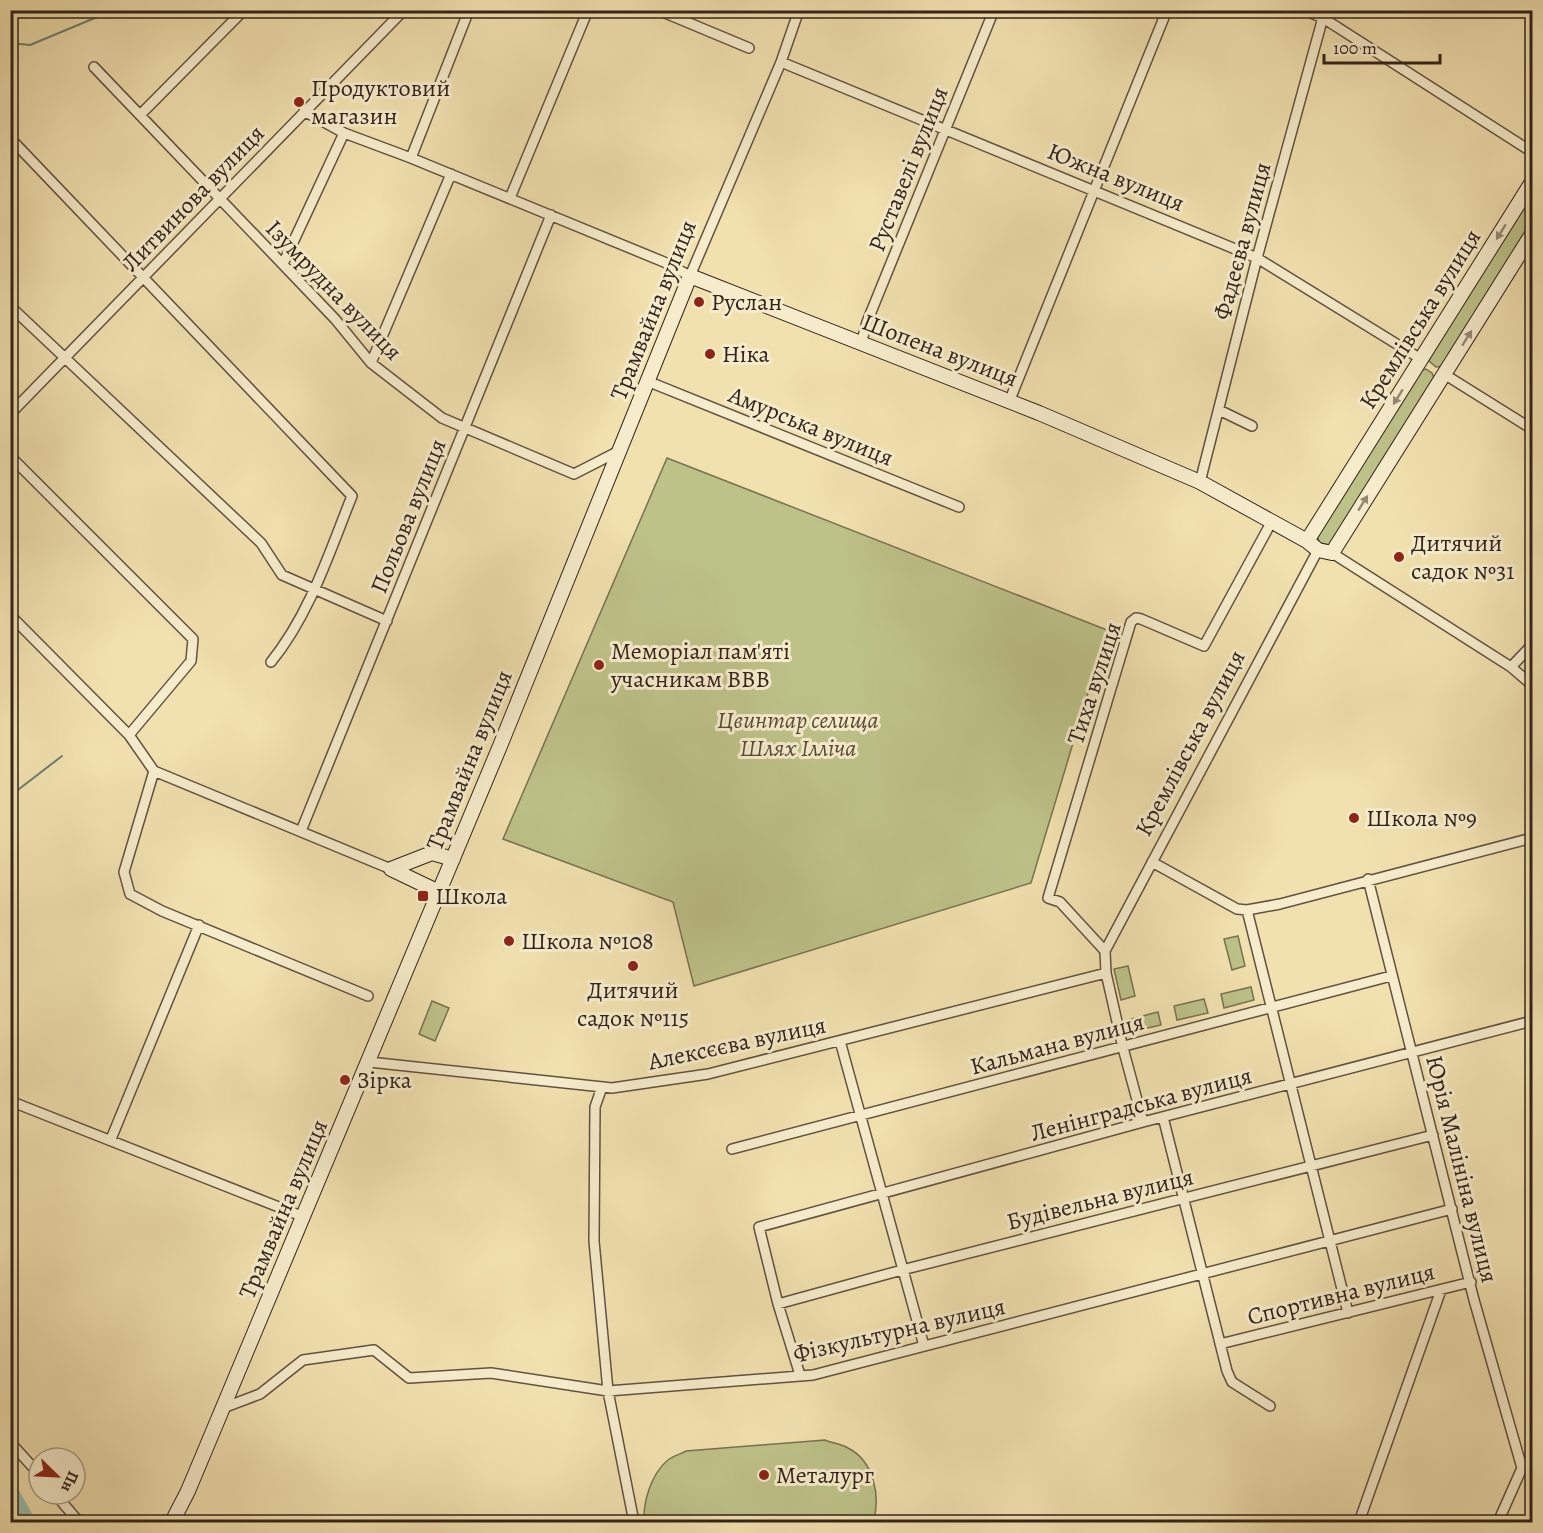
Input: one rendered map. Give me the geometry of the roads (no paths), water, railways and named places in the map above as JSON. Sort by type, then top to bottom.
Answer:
[{"type":"street","points":[[140,116],[244,10]]},
{"type":"street","name":"Литвинова вулиця","points":[[10,414],[404,10]]},
{"type":"street","points":[[411,158],[469,10]]},
{"type":"street","points":[[510,198],[588,10]]},
{"type":"street","points":[[658,10],[749,48]]},
{"type":"street","name":"Трамвайна вулиця","points":[[172,1522],[188,1491],[369,1062],[690,276],[781,62],[799,10]]},
{"type":"street","name":"Руставелі вулиця","points":[[861,344],[867,322],[994,10]]},
{"type":"street","points":[[1009,402],[1167,10]]},
{"type":"street","points":[[1304,10],[1324,14],[1533,152]]},
{"type":"street","name":"Фадеєва вулиця","points":[[1200,482],[1257,258],[1324,14]]},
{"type":"street","name":"Южна вулиця","points":[[781,62],[1257,258],[1421,359]]},
{"type":"street","name":"Ізумрудна вулиця","points":[[94,67],[335,319],[371,363],[442,418],[574,474],[619,451]]},
{"type":"street","name":"Шопена вулиця","points":[[304,111],[344,133],[510,198],[664,262],[690,276],[1009,402],[1200,482],[1319,548],[1511,667],[1533,685]]},
{"type":"street","points":[[283,264],[344,133]]},
{"type":"street","points":[[10,138],[352,496],[314,589],[289,639],[271,662]]},
{"type":"street","points":[[371,363],[451,174]]},
{"type":"street","name":"Кремлівська вулиця","points":[[1105,955],[1152,862],[1421,359],[1533,182]]},
{"type":"street","name":"Польова вулиця","points":[[301,831],[551,215]]},
{"type":"street","name":"Кремлівська вулиця","points":[[1319,548],[1444,374],[1533,234]]},
{"type":"street","points":[[10,306],[261,543],[282,575],[387,621]]},
{"type":"street","points":[[1444,374],[1533,429]]},
{"type":"street","name":"Амурська вулиця","points":[[647,381],[959,507]]},
{"type":"street","points":[[1219,410],[1252,426]]},
{"type":"street","points":[[10,456],[193,639],[191,661],[129,735]]},
{"type":"street","name":"Тиха вулиця","points":[[1105,955],[1060,902],[1048,898],[1131,622],[1136,618],[1141,619],[1204,646],[1272,521]]},
{"type":"street","points":[[10,615],[129,735],[154,771],[391,868],[439,892]]},
{"type":"street","points":[[1511,667],[1533,645]]},
{"type":"street","points":[[154,771],[124,872],[130,894],[368,996]]},
{"type":"street","points":[[1152,862],[1227,904],[1247,910],[1280,904],[1368,879],[1533,838]]},
{"type":"street","points":[[391,868],[432,853],[453,858]]},
{"type":"street","name":"Юрія Малініна вулиця","points":[[1368,879],[1471,1282],[1522,1468]]},
{"type":"street","points":[[1247,910],[1348,1312]]},
{"type":"street","points":[[111,1139],[199,925]]},
{"type":"street","points":[[1105,955],[1106,973],[1123,1048],[1143,1122]]},
{"type":"street","name":"Алексєєва вулиця","points":[[369,1062],[612,1088],[708,1074],[1106,973]]},
{"type":"street","name":"Кальмана вулиця","points":[[732,1149],[1391,976]]},
{"type":"street","name":"Ленінградська вулиця","points":[[778,1304],[759,1227],[1143,1122],[1413,1054],[1533,1021]]},
{"type":"street","points":[[840,1041],[858,1116],[924,1346]]},
{"type":"street","points":[[602,1087],[595,1107],[594,1241],[608,1391],[634,1522]]},
{"type":"street","points":[[10,1101],[304,1217]]},
{"type":"street","points":[[1163,1117],[1220,1344],[1232,1382],[1270,1406]]},
{"type":"street","name":"Будівельна вулиця","points":[[778,1304],[902,1270],[1433,1135]]},
{"type":"street","name":"Фiзкультурна вулиця","points":[[223,1408],[260,1394],[303,1360],[374,1350],[409,1378],[491,1372],[608,1391],[813,1375],[1452,1209]]},
{"type":"street","name":"Спортивна вулиця","points":[[1220,1344],[1471,1282]]},
{"type":"street","points":[[1359,1522],[1441,1290]]},
{"type":"street","points":[[778,1304],[800,1375]]},
{"type":"street","points":[[10,1442],[27,1461]]},
{"type":"street","points":[[1498,1522],[1522,1468],[1533,1461]]},
{"type":"street","points":[[65,1506],[79,1522]]},
{"type":"waterway","points":[[10,43],[30,45],[114,10]]},
{"type":"waterway","points":[[10,796],[62,756]]},
{"type":"waterway","points":[[10,1489],[29,1522]]},
{"type":"place","name":"Продуктовий магазин","points":[[299,102]]},
{"type":"place","name":"Руслан","points":[[699,302]]},
{"type":"place","name":"Ніка","points":[[710,354]]},
{"type":"place","name":"Дитячий садок №31","points":[[1399,557]]},
{"type":"place","name":"Меморіал пам'яті учасникам ВВВ","points":[[599,665]]},
{"type":"place","name":"Школа №9","points":[[1354,818]]},
{"type":"place","name":"Школа","points":[[423,896]]},
{"type":"place","name":"Школа №108","points":[[509,941]]},
{"type":"place","name":"Дитячий садок №115","points":[[633,966]]},
{"type":"place","name":"Зірка","points":[[345,1080]]},
{"type":"place","name":"Металург","points":[[764,1475]]},
{"type":"park label","name":"Цвинтар селища Шлях Ілліча","points":[[798,734]]}]
